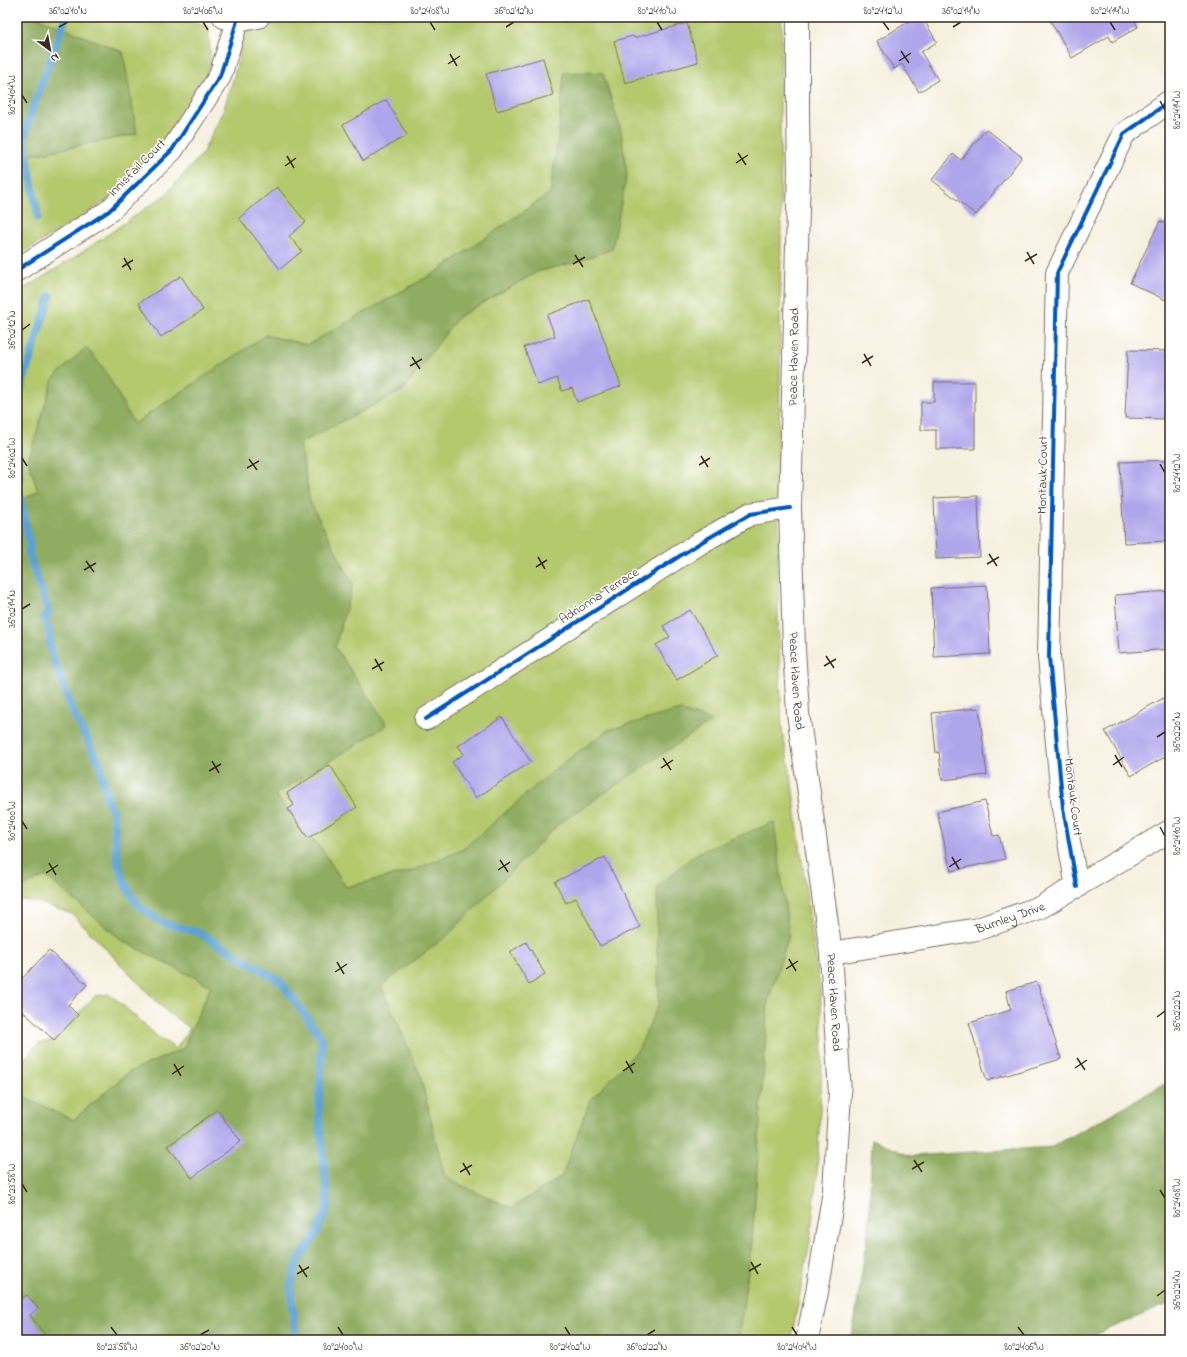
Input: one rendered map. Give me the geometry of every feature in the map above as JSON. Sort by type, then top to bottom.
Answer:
[{"type":"street","name":"Peace Haven Road","points":[[798,17],[799,171],[790,508],[794,649],[798,712],[831,953],[840,1093],[834,1191],[817,1292],[807,1340]]},
{"type":"street","name":"Innisfail Court","points":[[17,270],[109,211],[172,150],[220,76],[240,18]]},
{"type":"street","name":"Montauk Court","points":[[1077,887],[1063,808],[1049,657],[1057,273],[1124,134],[1170,101]]},
{"type":"street","name":"Adrionna Terrace","points":[[426,719],[700,543],[750,514],[790,508]]},
{"type":"street","name":"Burnley Drive","points":[[831,953],[978,929],[1041,907],[1170,832]]},
{"type":"green space","points":[[17,17],[36,17],[123,52],[137,134],[17,158]]},
{"type":"green space","points":[[36,17],[168,17],[208,26],[211,63],[193,106],[171,140],[126,187],[82,217],[17,256],[17,158],[136,134],[123,52]]},
{"type":"green space","points":[[314,17],[782,17],[780,107],[781,223],[778,614],[782,730],[791,776],[820,988],[823,1040],[817,1175],[810,1242],[791,1340],[738,1340],[752,1243],[768,1000],[789,935],[657,943],[659,1003],[639,1049],[590,1101],[562,1176],[512,1208],[445,1178],[420,1075],[381,986],[448,935],[561,822],[711,721],[608,730],[554,770],[462,850],[409,872],[346,887],[323,851],[275,795],[387,725],[335,647],[353,584],[310,502],[300,443],[403,390],[458,317],[537,272],[579,261],[558,138],[550,193],[438,271],[307,345],[266,335],[134,424],[104,369],[28,460],[38,492],[17,503],[17,293],[75,257],[165,195],[202,154],[223,112],[239,59],[240,43],[252,27]]},
{"type":"green space","points":[[564,72],[603,73],[621,131],[627,174],[612,249],[579,261],[537,272],[458,317],[403,390],[300,443],[310,502],[353,584],[335,647],[387,725],[275,795],[323,851],[346,887],[409,872],[462,850],[554,770],[608,730],[680,710],[712,721],[561,822],[448,935],[381,986],[420,1075],[445,1178],[512,1208],[562,1176],[590,1101],[639,1049],[659,1003],[657,887],[697,853],[774,822],[789,935],[768,1000],[752,1243],[738,1340],[17,1340],[17,1094],[73,1120],[129,1072],[183,1049],[211,986],[123,941],[46,876],[17,889],[17,503],[38,491],[28,460],[53,379],[86,347],[104,369],[134,424],[266,335],[307,345],[438,271],[550,193],[558,138]]},
{"type":"green space","points":[[46,876],[123,941],[211,986],[183,1049],[129,1072],[73,1120],[17,1094],[17,1057],[23,1060],[38,1044],[54,1040],[95,996],[108,994],[117,1000],[158,1037],[176,1049],[190,1028],[167,1012],[72,914],[41,903],[21,900],[17,901],[17,889]]},
{"type":"green space","points":[[1170,1081],[1170,1303],[1083,1340],[850,1340],[855,1319],[869,1224],[872,1139],[910,1156],[1052,1147]]},
{"type":"building","points":[[916,17],[922,17],[937,42],[921,52],[938,80],[919,92],[902,64],[894,69],[877,41]]},
{"type":"building","points":[[1048,17],[1133,17],[1138,27],[1112,42],[1109,36],[1072,58]]},
{"type":"building","points":[[687,23],[698,62],[625,83],[614,41],[633,36],[634,38]]},
{"type":"building","points":[[543,58],[553,95],[497,111],[486,74]]},
{"type":"building","points":[[386,100],[407,135],[363,161],[343,125]]},
{"type":"building","points":[[986,129],[1022,157],[976,215],[932,180],[953,154],[961,160]]},
{"type":"building","points":[[277,187],[306,222],[289,236],[302,251],[280,269],[239,218]]},
{"type":"building","points":[[1160,221],[1170,226],[1170,302],[1130,283]]},
{"type":"building","points":[[181,276],[203,310],[161,337],[139,303]]},
{"type":"building","points":[[589,299],[621,386],[577,402],[572,388],[562,391],[557,378],[538,385],[524,347],[555,336],[547,315]]},
{"type":"building","points":[[1128,350],[1170,351],[1170,419],[1125,418]]},
{"type":"building","points":[[934,382],[975,382],[975,449],[936,449],[936,430],[921,430],[921,402],[934,402]]},
{"type":"building","points":[[1170,460],[1170,541],[1124,543],[1120,462]]},
{"type":"building","points":[[978,496],[980,557],[936,559],[934,498]]},
{"type":"building","points":[[987,585],[990,654],[934,657],[931,588]]},
{"type":"building","points":[[1170,591],[1170,649],[1119,653],[1115,595]]},
{"type":"building","points":[[690,610],[718,655],[677,680],[656,645],[670,637],[663,626]]},
{"type":"building","points":[[1167,696],[1170,702],[1170,754],[1131,776],[1105,731]]},
{"type":"building","points":[[979,708],[987,775],[942,780],[939,752],[936,753],[932,713]]},
{"type":"building","points":[[502,717],[531,762],[476,798],[452,762],[464,754],[458,746]]},
{"type":"building","points":[[330,765],[357,807],[308,838],[288,809],[294,805],[287,793]]},
{"type":"building","points":[[985,801],[993,836],[999,835],[1005,859],[951,871],[937,812]]},
{"type":"building","points":[[605,857],[640,927],[600,946],[576,898],[566,903],[555,882]]},
{"type":"building","points":[[526,942],[545,974],[529,984],[510,952]]},
{"type":"building","points":[[49,950],[87,985],[68,1005],[78,1015],[54,1040],[18,1007],[17,1008],[17,982],[18,983]]},
{"type":"building","points":[[1037,982],[1061,1059],[987,1081],[969,1023],[1011,1010],[1006,991]]},
{"type":"building","points":[[217,1110],[241,1141],[192,1178],[168,1146]]},
{"type":"building","points":[[27,1295],[38,1308],[30,1315],[49,1340],[17,1340],[17,1300],[18,1301]]},
{"type":"waterway","points":[[38,217],[24,137],[66,17]]},
{"type":"waterway","points":[[17,401],[50,296]]},
{"type":"waterway","points":[[17,438],[20,476],[18,484],[30,545],[29,554],[49,613],[43,617],[49,630],[51,651],[74,714],[100,764],[108,803],[113,811],[118,863],[124,882],[138,905],[163,923],[200,933],[281,982],[322,1038],[319,1113],[328,1206],[317,1233],[298,1261],[291,1285],[296,1340]]},
{"type":"cycle path","points":[[17,270],[109,211],[172,150],[220,76],[237,21]]},
{"type":"cycle path","points":[[1077,887],[1063,808],[1049,657],[1057,273],[1124,134],[1170,101]]},
{"type":"cycle path","points":[[426,719],[700,543],[750,514],[790,508]]}]
